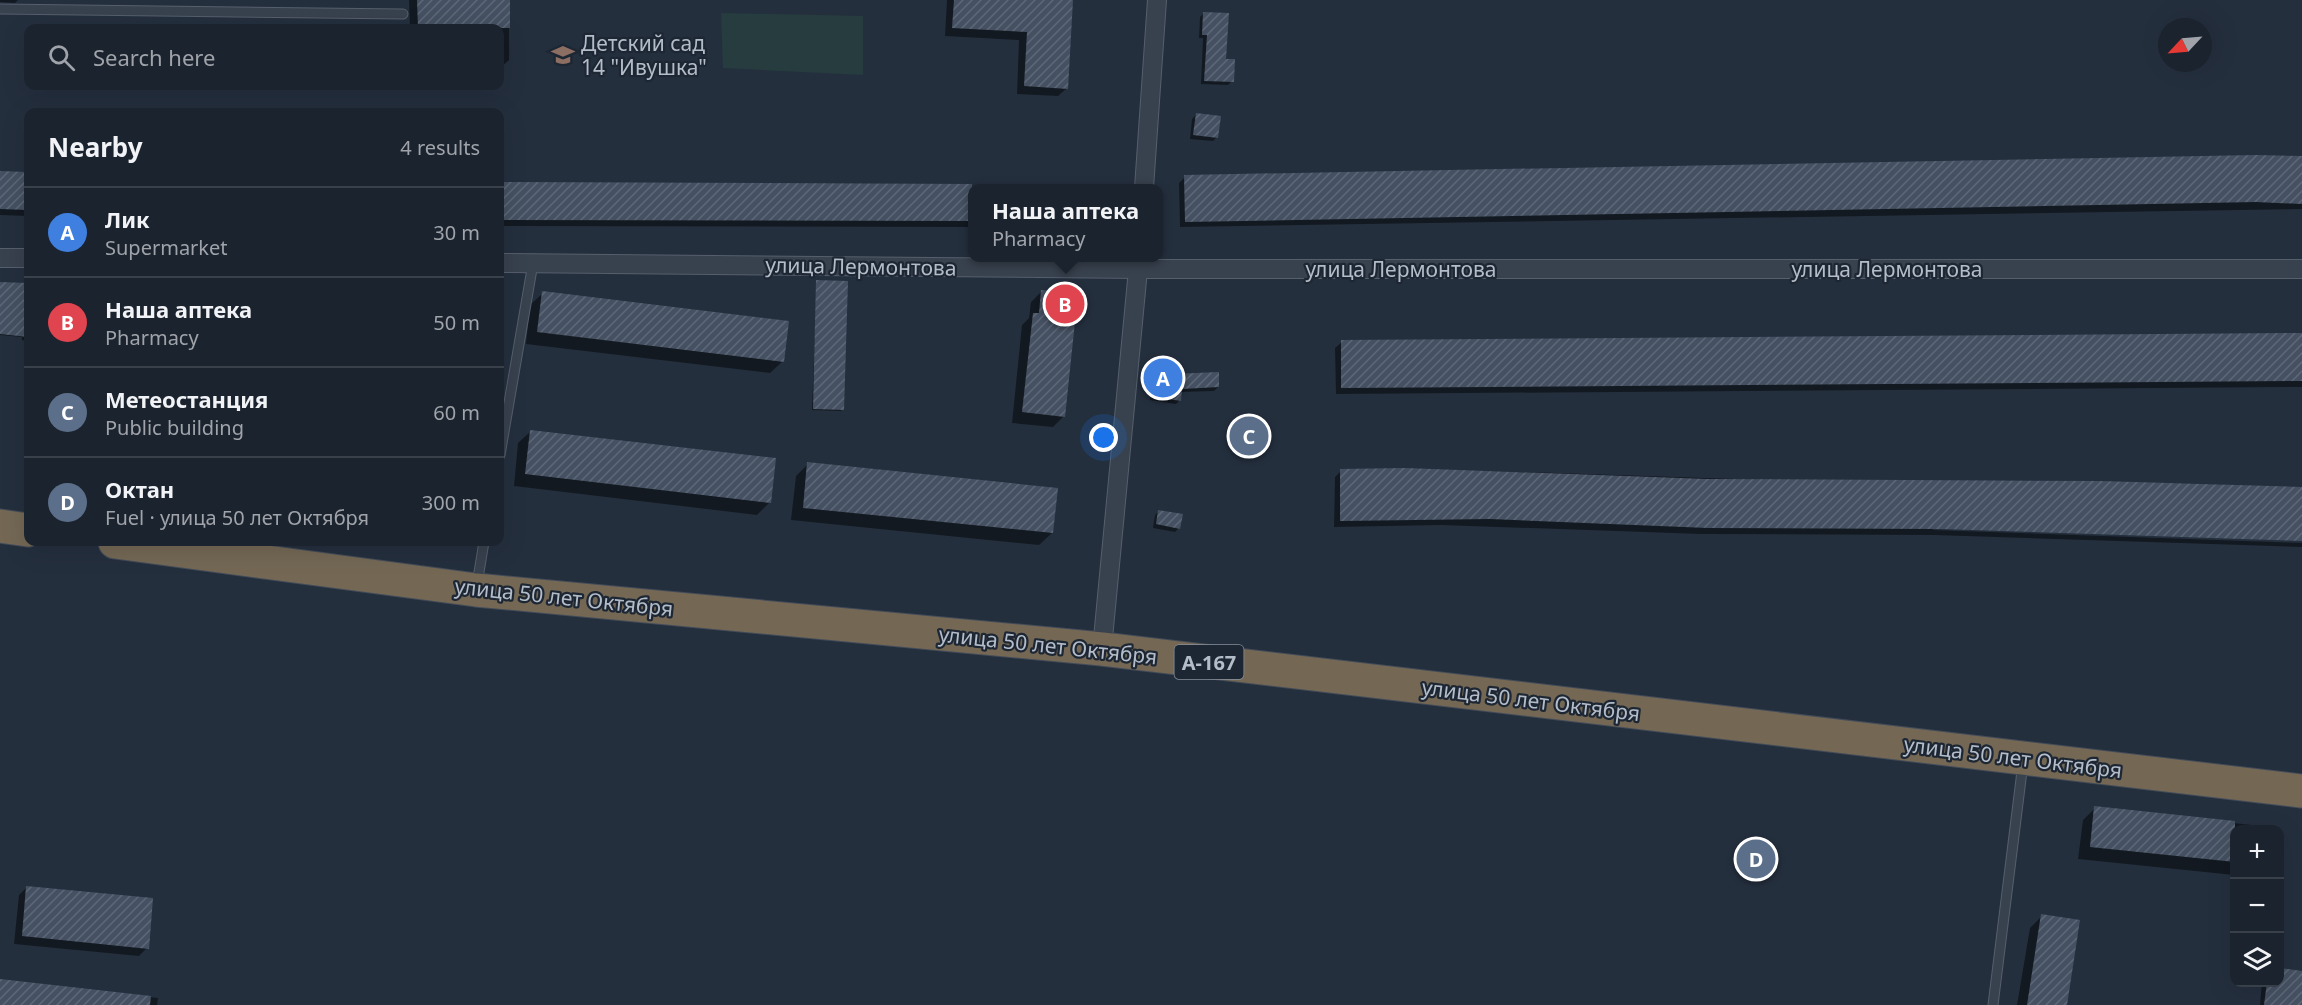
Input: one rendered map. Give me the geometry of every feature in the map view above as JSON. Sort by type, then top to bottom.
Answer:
[{"type":"highway","points":[[0,526],[24,529]]},
{"type":"highway","name":"улица 50 лет Октября","points":[[145,546],[476,590],[1102,649],[2302,790]]},
{"type":"street","points":[[1144,184],[1157,0]]},
{"type":"street","points":[[0,258],[24,258]]},
{"type":"street","name":"улица Лермонтова","points":[[504,263],[1139,263],[2302,268]]},
{"type":"street","points":[[1102,649],[1139,263]]},
{"type":"lane","points":[[0,9],[403,14]]},
{"type":"lane","points":[[504,432],[533,264]]},
{"type":"lane","points":[[476,590],[483,546]]},
{"type":"lane","points":[[1992,1005],[2024,758]]},
{"type":"green space","points":[[721,13],[863,16],[863,75],[723,68]]},
{"type":"building","points":[[417,0],[510,0],[510,28],[504,28],[504,24],[418,24]]},
{"type":"building","points":[[954,0],[1073,0],[1068,89],[1024,86],[1027,32],[952,28]]},
{"type":"building","points":[[1203,12],[1229,13],[1226,59],[1235,59],[1234,82],[1204,81],[1207,35],[1202,35]]},
{"type":"building","points":[[1196,113],[1221,116],[1218,138],[1193,135]]},
{"type":"building","points":[[2302,156],[2302,204],[2256,202],[1185,222],[1184,175]]},
{"type":"building","points":[[0,171],[24,172],[24,210],[0,209]]},
{"type":"building","points":[[504,182],[972,184],[968,184],[968,221],[504,220]]},
{"type":"building","points":[[816,280],[848,281],[844,410],[813,409]]},
{"type":"building","points":[[0,282],[24,283],[24,337],[0,334]]},
{"type":"building","points":[[1041,290],[1078,293],[1065,417],[1022,412],[1033,313],[1039,313]]},
{"type":"building","points":[[542,291],[789,321],[784,362],[537,332]]},
{"type":"building","points":[[2302,333],[2302,381],[1341,388],[1341,340]]},
{"type":"building","points":[[1154,358],[1172,359],[1172,374],[1219,372],[1219,387],[1182,389],[1181,401],[1153,397]]},
{"type":"building","points":[[530,430],[776,458],[771,503],[525,474]]},
{"type":"building","points":[[807,462],[1058,488],[1053,533],[803,508]]},
{"type":"building","points":[[1405,468],[1708,479],[2100,481],[2302,487],[2302,541],[1941,529],[1708,528],[1490,519],[1340,521],[1340,469]]},
{"type":"building","points":[[1158,510],[1183,514],[1180,529],[1156,524]]},
{"type":"building","points":[[2094,806],[2235,821],[2235,825],[2230,825],[2230,861],[2090,847]]},
{"type":"building","points":[[26,886],[153,898],[149,949],[22,936]]},
{"type":"building","points":[[2041,914],[2080,920],[2067,1005],[2027,1005]]},
{"type":"building","points":[[2284,969],[2302,971],[2302,1005],[2264,1005],[2266,987],[2284,987]]},
{"type":"building","points":[[0,979],[151,996],[150,1005],[0,1005]]},
{"type":"place","name":"Детский сад 14 \"Ивушка\"","points":[[563,55]]},
{"type":"place","name":"Наша аптека","points":[[1065,304]]},
{"type":"place","name":"Лик","points":[[1163,378]]},
{"type":"place","name":"Метеостанция","points":[[1249,436]]},
{"type":"place","name":"Октан","points":[[1756,859]]}]
